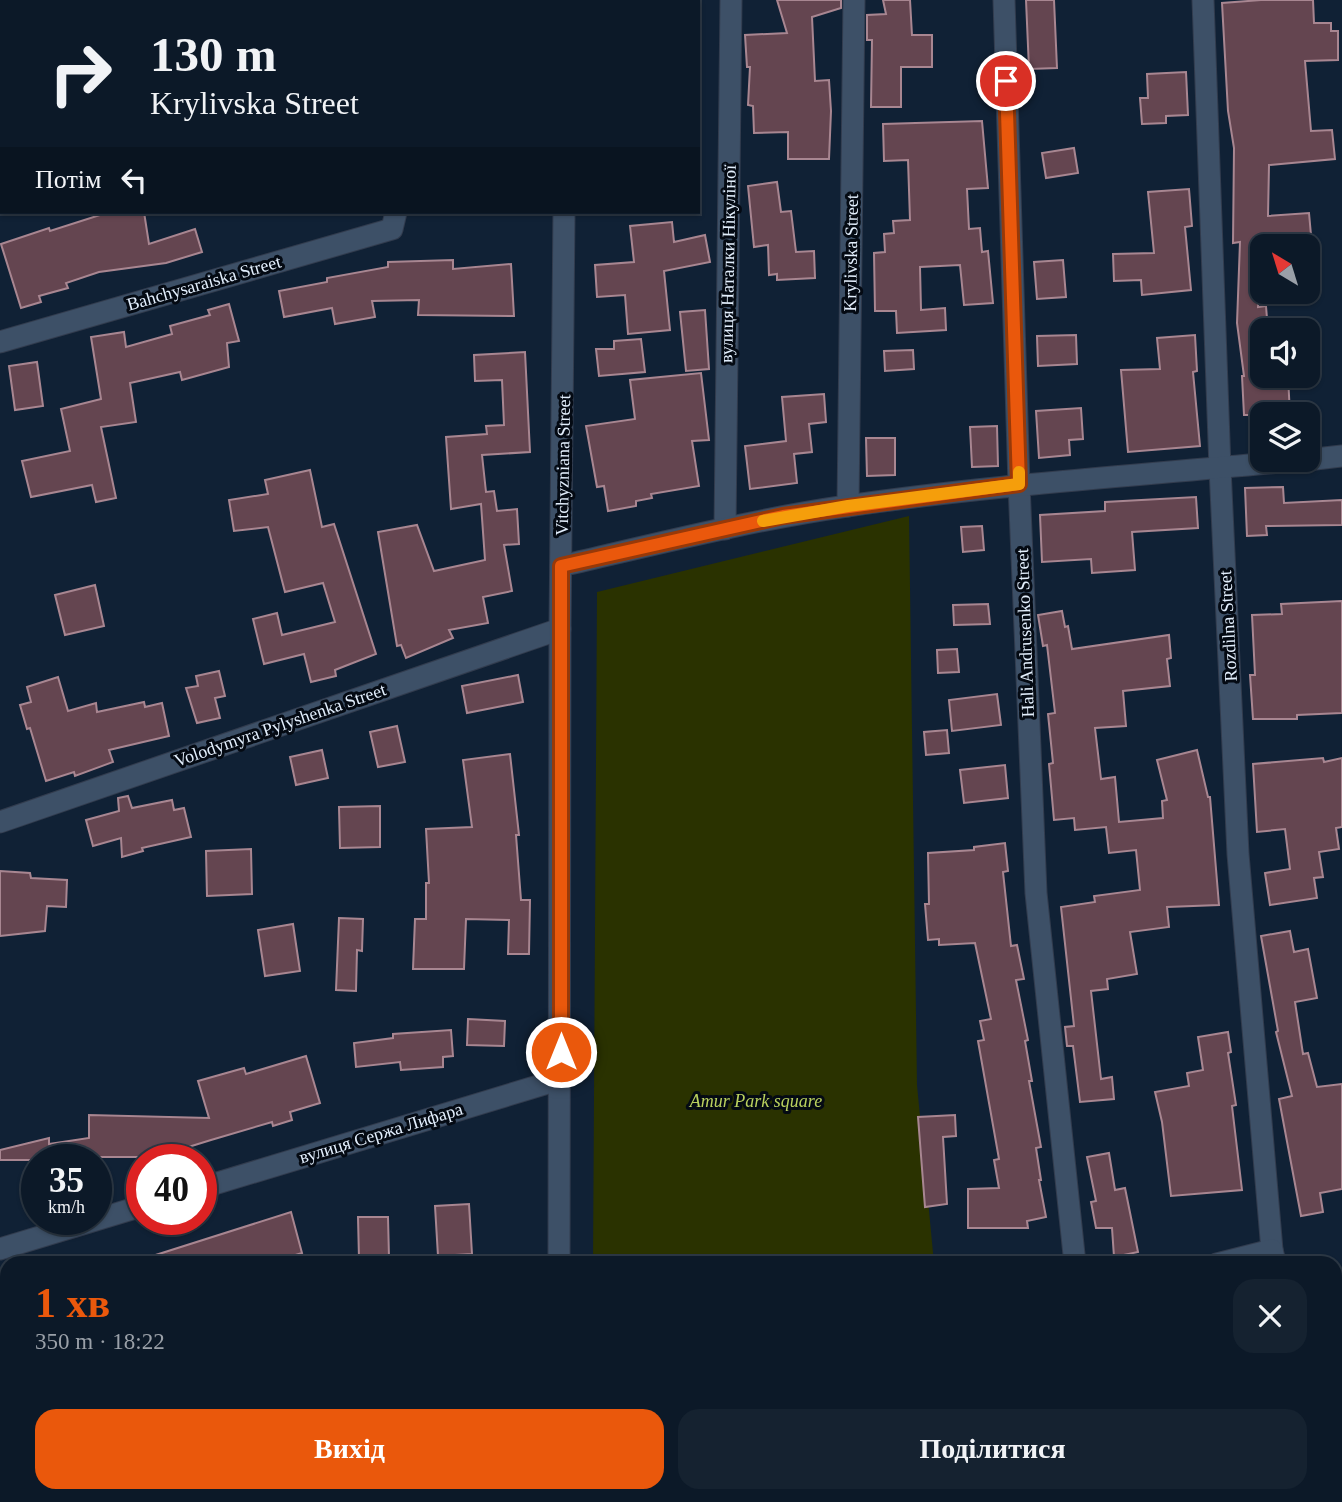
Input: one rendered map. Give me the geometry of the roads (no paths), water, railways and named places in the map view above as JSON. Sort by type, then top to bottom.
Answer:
[{"type":"street","name":"вулиця Наталки Нікуліної","points":[[725,529],[731,0]]},
{"type":"street","name":"Krylivska Street","points":[[848,506],[854,0]]},
{"type":"street","name":"Hali Andrusenko Street","points":[[1004,0],[1019,484],[1036,893],[1074,1256]]},
{"type":"street","name":"Rozdilna Street","points":[[1203,0],[1220,468],[1238,854],[1274,1256]]},
{"type":"street","name":"Bahchysaraiska Street","points":[[0,342],[392,229],[396,214]]},
{"type":"street","name":"Vitchyzniana Street","points":[[559,1256],[564,214]]},
{"type":"street","points":[[1320,459],[1342,456]]},
{"type":"street","points":[[561,566],[783,516],[848,506],[1019,484],[1250,465]]},
{"type":"street","name":"Volodymyra Pylyshenka Street","points":[[0,822],[560,629]]},
{"type":"street","name":"вулиця Сержа Лифара","points":[[217,1183],[561,1079]]},
{"type":"street","points":[[0,1249],[126,1211]]},
{"type":"park label","name":"Amur Park square","points":[[756,1101]]}]
